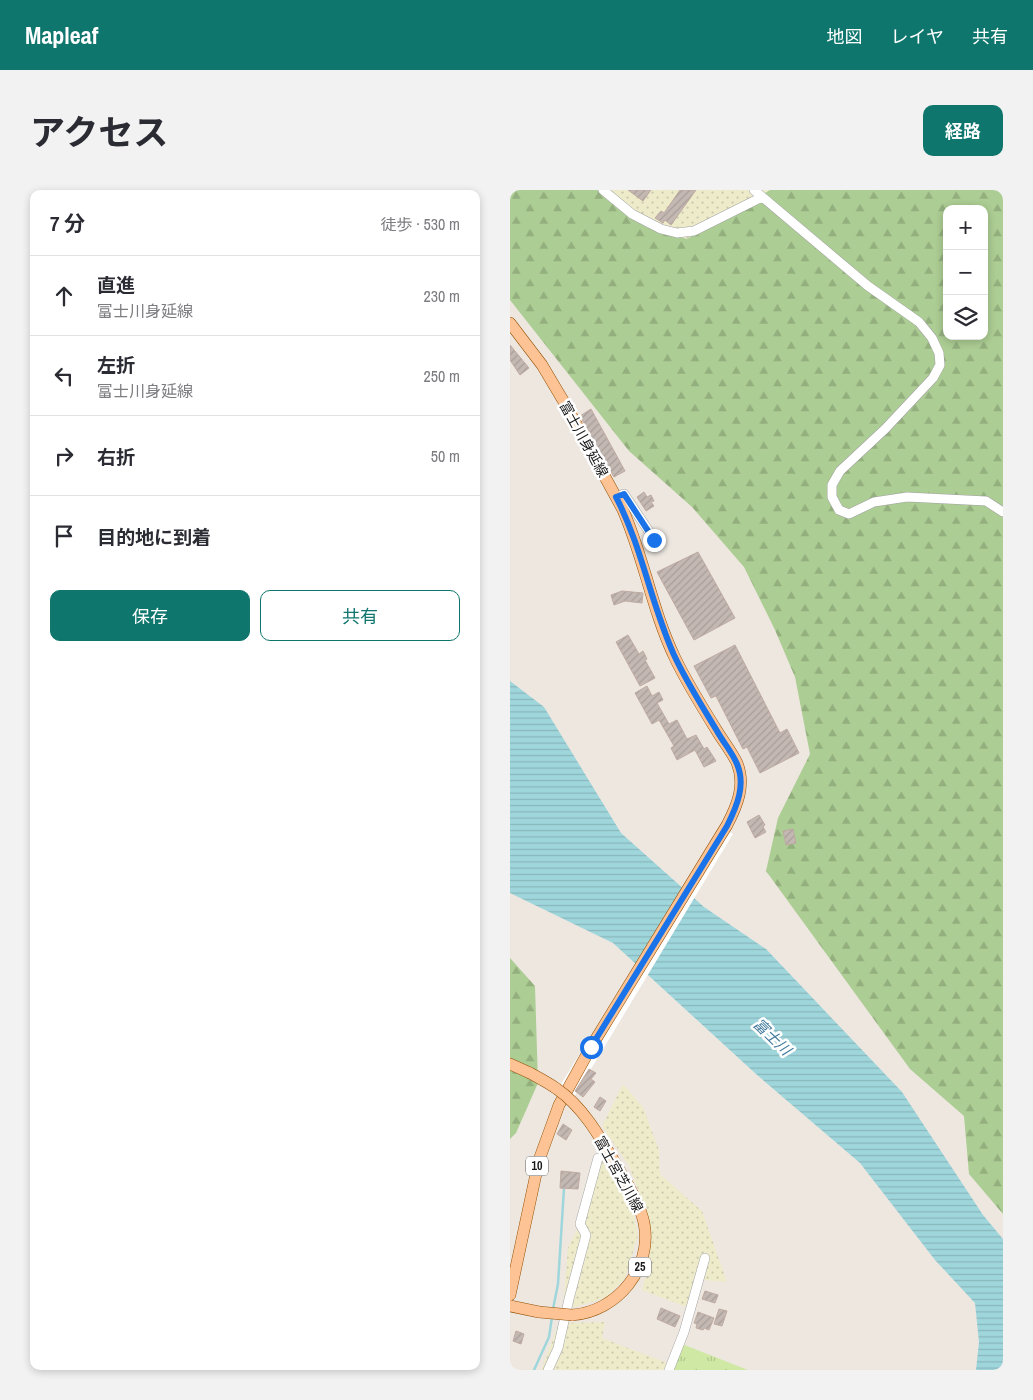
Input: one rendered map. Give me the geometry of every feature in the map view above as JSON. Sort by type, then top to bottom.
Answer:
[{"type":"main road","name":"富士川身延線","points":[[510,324],[542,365],[616,497],[630,528],[655,608],[675,658],[737,764],[740,777],[740,791],[736,808],[727,826],[591,1047],[559,1105],[539,1160],[510,1295]]},
{"type":"main road","name":"富士宮芝川線","points":[[510,1064],[558,1089],[591,1124],[636,1200],[644,1223],[645,1246],[640,1267],[633,1279],[621,1293],[591,1312],[572,1315],[539,1312],[510,1306]]},
{"type":"street","points":[[603,190],[632,214],[661,229],[677,233],[694,232],[762,197]]},
{"type":"street","points":[[754,190],[868,286],[919,322],[932,338],[939,353],[940,366],[932,378],[884,429],[840,471],[832,485],[832,497],[839,510],[849,514],[874,502],[907,497],[986,502],[1003,512]]},
{"type":"street","points":[[616,497],[624,494],[654,540]]},
{"type":"street","points":[[548,1370],[558,1348],[586,1235],[580,1224],[598,1158]]},
{"type":"street","points":[[669,1370],[684,1332],[705,1258]]},
{"type":"shaded area","points":[[600,190],[770,190],[687,239],[646,227]]},
{"type":"shaded area","points":[[623,1084],[643,1107],[659,1150],[660,1174],[702,1211],[727,1282],[703,1280],[709,1255],[703,1254],[689,1308],[642,1290],[649,1261],[651,1236],[644,1205],[629,1166],[602,1126]]},
{"type":"shaded area","points":[[600,1150],[631,1202],[638,1236],[625,1278],[605,1298],[572,1308],[563,1307],[568,1247],[581,1222]]},
{"type":"shaded area","points":[[605,1322],[602,1338],[667,1363],[665,1370],[541,1370],[559,1323]]},
{"type":"green space","points":[[510,190],[600,190],[646,227],[687,239],[770,190],[1003,190],[1003,1214],[969,1174],[964,1116],[910,1069],[766,871],[778,818],[810,754],[795,677],[775,630],[744,567],[692,507],[629,451],[510,300]]},
{"type":"green space","points":[[510,958],[535,986],[538,1083],[516,1133],[510,1139]]},
{"type":"green space","points":[[682,1344],[748,1370],[672,1370]]},
{"type":"water","name":"富士川","points":[[510,681],[544,707],[621,833],[704,907],[766,949],[902,1092],[983,1215],[1003,1239],[1003,1370],[976,1370],[979,1342],[975,1303],[935,1260],[860,1163],[756,1074],[613,943],[510,893]]},
{"type":"pier","points":[[720,827],[733,834],[571,1102],[558,1089]]},
{"type":"building","points":[[628,190],[651,190],[643,201]]},
{"type":"building","points":[[680,190],[696,190],[671,225],[665,220],[663,223],[655,218],[661,211],[664,213]]},
{"type":"building","points":[[510,345],[529,368],[520,375],[510,360]]},
{"type":"building","points":[[591,409],[625,471],[614,477],[580,416]]},
{"type":"building","points":[[644,492],[647,497],[651,495],[654,501],[651,502],[654,506],[646,511],[637,497]]},
{"type":"building","points":[[698,552],[735,618],[694,640],[657,572]]},
{"type":"building","points":[[622,591],[643,593],[642,603],[625,601],[614,605],[611,595]]},
{"type":"building","points":[[628,635],[639,654],[643,651],[647,659],[645,660],[655,678],[640,686],[616,642]]},
{"type":"building","points":[[735,645],[780,733],[787,729],[799,753],[760,773],[747,747],[743,749],[716,696],[711,698],[694,666]]},
{"type":"building","points":[[647,686],[652,696],[659,692],[663,700],[657,703],[669,724],[677,720],[687,739],[696,735],[704,749],[707,747],[716,761],[704,767],[695,750],[677,760],[671,748],[674,746],[659,720],[652,724],[635,693]]},
{"type":"building","points":[[759,815],[765,825],[763,827],[766,832],[755,838],[747,822]]},
{"type":"building","points":[[793,829],[796,843],[786,845],[783,831]]},
{"type":"building","points":[[589,1069],[596,1073],[591,1079],[595,1082],[583,1097],[575,1091]]},
{"type":"building","points":[[600,1097],[606,1101],[600,1111],[594,1107]]},
{"type":"building","points":[[563,1124],[572,1130],[566,1140],[557,1134]]},
{"type":"building","points":[[561,1171],[580,1173],[578,1189],[560,1188]]},
{"type":"building","points":[[705,1291],[718,1295],[715,1303],[702,1299]]},
{"type":"building","points":[[661,1308],[680,1316],[675,1327],[657,1319]]},
{"type":"building","points":[[719,1309],[727,1311],[722,1326],[714,1324]]},
{"type":"building","points":[[698,1312],[714,1318],[709,1330],[696,1328],[697,1324],[694,1323]]},
{"type":"building","points":[[516,1331],[524,1334],[521,1344],[513,1341]]},
{"type":"waterway","points":[[553,1309],[558,1284],[564,1188]]},
{"type":"waterway","points":[[534,1370],[549,1337],[552,1317]]},
{"type":"route","points":[[591,1047],[727,826],[736,808],[740,791],[740,777],[737,764],[675,658],[650,592],[630,528],[616,497],[624,494],[654,540]]}]
